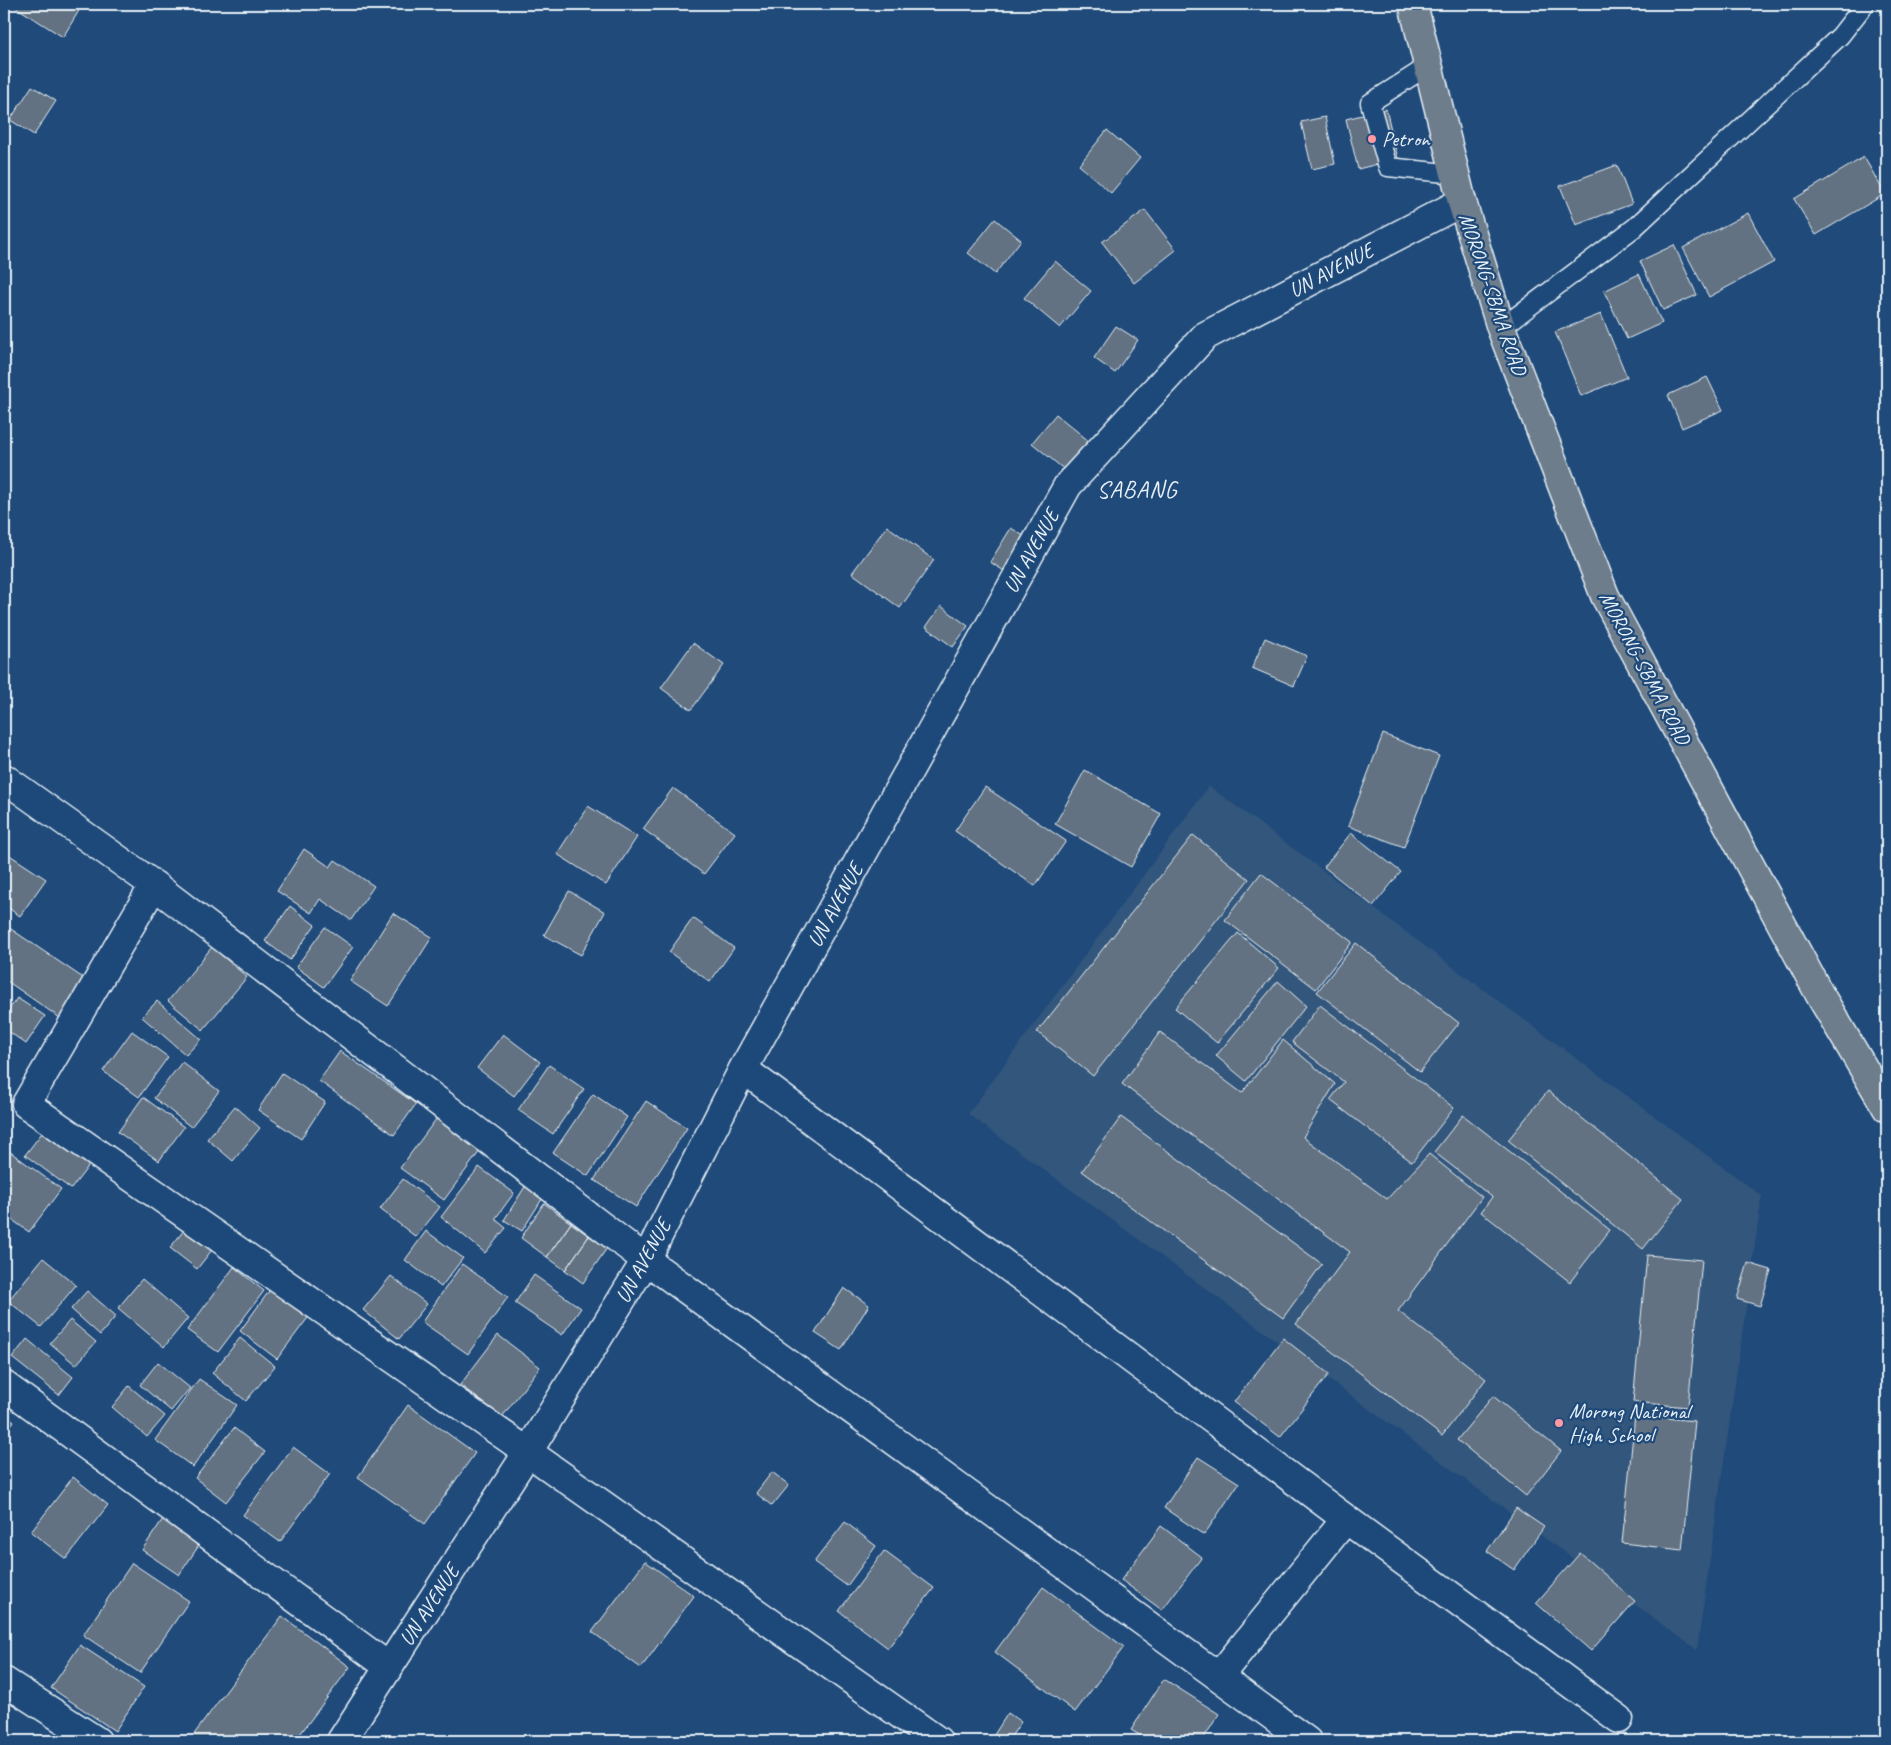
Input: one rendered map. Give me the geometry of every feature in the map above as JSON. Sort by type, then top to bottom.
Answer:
[{"type":"main road","name":"MORONG-SBMA ROAD","points":[[1413,4],[1462,202],[1501,328],[1605,596],[1820,995],[1887,1108]]},
{"type":"street","name":"UN AVENUE","points":[[341,1741],[528,1452],[646,1260],[743,1069],[1068,485],[1205,336],[1462,202]]},
{"type":"street","points":[[4,778],[154,885],[646,1260],[1307,1741]]},
{"type":"street","points":[[154,885],[26,1104],[528,1452],[938,1741]]},
{"type":"street","points":[[743,1069],[1346,1520],[1619,1719]]},
{"type":"street","points":[[4,1385],[389,1666]]},
{"type":"street","points":[[1219,1676],[1346,1520]]},
{"type":"street","points":[[4,1681],[97,1741]]},
{"type":"lane","points":[[1501,328],[1634,228],[1840,36],[1865,4]]},
{"type":"lane","points":[[1428,66],[1370,103],[1388,167],[1455,174]]},
{"type":"shaded area","name":"Morong National High School","points":[[1209,786],[1762,1196],[1697,1650],[968,1114]]},
{"type":"building","points":[[11,4],[83,4],[63,37]]},
{"type":"building","points":[[32,86],[56,101],[34,135],[10,120]]},
{"type":"building","name":"Petron","points":[[1386,109],[1398,159],[1358,169],[1346,119]]},
{"type":"building","points":[[1325,117],[1335,164],[1312,169],[1301,122]]},
{"type":"building","points":[[1107,130],[1140,158],[1111,193],[1079,165]]},
{"type":"building","points":[[1864,157],[1885,194],[1816,235],[1794,199]]},
{"type":"building","points":[[1617,165],[1632,204],[1576,225],[1560,186]]},
{"type":"building","points":[[1145,210],[1176,250],[1134,283],[1102,242]]},
{"type":"building","points":[[1748,213],[1774,262],[1709,297],[1683,248]]},
{"type":"building","points":[[995,219],[1021,240],[995,274],[968,253]]},
{"type":"building","points":[[1674,245],[1697,295],[1663,310],[1640,261]]},
{"type":"building","points":[[1055,261],[1091,291],[1060,328],[1024,298]]},
{"type":"building","points":[[1639,274],[1662,323],[1627,339],[1604,291]]},
{"type":"building","points":[[1601,314],[1627,377],[1581,396],[1555,332]]},
{"type":"building","points":[[1116,326],[1138,340],[1115,373],[1094,358]]},
{"type":"building","points":[[1707,377],[1723,410],[1682,428],[1668,395]]},
{"type":"building","points":[[1056,414],[1090,442],[1066,471],[1032,443]]},
{"type":"building","points":[[887,526],[934,560],[900,608],[852,573]]},
{"type":"building","points":[[1011,528],[1030,540],[1009,574],[990,562]]},
{"type":"building","points":[[941,606],[968,626],[953,647],[926,627]]},
{"type":"building","points":[[1265,638],[1307,656],[1294,686],[1252,668]]},
{"type":"building","points":[[693,643],[724,665],[691,710],[661,688]]},
{"type":"building","points":[[1383,734],[1439,756],[1404,847],[1348,826]]},
{"type":"building","points":[[1085,770],[1161,814],[1131,867],[1055,824]]},
{"type":"building","points":[[985,787],[1066,841],[1035,886],[955,831]]},
{"type":"building","points":[[673,788],[735,833],[704,874],[643,829]]},
{"type":"building","points":[[588,806],[637,837],[606,885],[557,854]]},
{"type":"building","points":[[1351,833],[1401,872],[1373,906],[1324,867]]},
{"type":"building","points":[[1193,835],[1249,879],[1093,1076],[1037,1032]]},
{"type":"building","points":[[304,849],[330,867],[335,860],[374,886],[351,920],[320,899],[311,913],[277,891]]},
{"type":"building","points":[[5,852],[46,879],[20,916],[4,905]]},
{"type":"building","points":[[1261,873],[1352,942],[1316,989],[1225,920]]},
{"type":"building","points":[[569,891],[605,912],[581,955],[544,935]]},
{"type":"building","points":[[290,906],[315,925],[290,960],[265,941]]},
{"type":"building","points":[[393,913],[432,937],[388,1006],[350,981]]},
{"type":"building","points":[[693,918],[734,948],[710,982],[669,952]]},
{"type":"building","points":[[8,927],[86,980],[60,1018],[4,979],[4,934]]},
{"type":"building","points":[[325,927],[353,947],[324,987],[296,967]]},
{"type":"building","points":[[1238,933],[1279,968],[1217,1043],[1175,1008]]},
{"type":"building","points":[[1356,943],[1459,1023],[1420,1072],[1317,992]]},
{"type":"building","points":[[212,947],[247,977],[203,1030],[168,1001]]},
{"type":"building","points":[[1278,981],[1306,1006],[1246,1081],[1216,1056]]},
{"type":"building","points":[[17,998],[45,1016],[26,1044],[4,1028],[4,1017]]},
{"type":"building","points":[[157,1001],[201,1039],[186,1055],[142,1017]]},
{"type":"building","points":[[1320,1005],[1454,1108],[1412,1162],[1330,1100],[1344,1082],[1292,1042]]},
{"type":"building","points":[[132,1031],[168,1057],[139,1097],[103,1071]]},
{"type":"building","points":[[1160,1032],[1242,1093],[1283,1040],[1335,1084],[1303,1137],[1387,1199],[1429,1154],[1482,1197],[1398,1311],[1486,1379],[1442,1436],[1296,1324],[1350,1252],[1122,1084]]},
{"type":"building","points":[[503,1034],[540,1062],[514,1096],[477,1068]]},
{"type":"building","points":[[340,1051],[416,1104],[394,1135],[319,1081]]},
{"type":"building","points":[[182,1062],[219,1091],[191,1127],[154,1098]]},
{"type":"building","points":[[4,1065],[10,1070],[4,1080]]},
{"type":"building","points":[[549,1065],[584,1089],[553,1134],[518,1110]]},
{"type":"building","points":[[282,1073],[325,1102],[301,1139],[258,1110]]},
{"type":"building","points":[[1548,1091],[1683,1199],[1643,1249],[1508,1140]]},
{"type":"building","points":[[593,1094],[627,1117],[588,1176],[553,1153]]},
{"type":"building","points":[[143,1097],[184,1127],[159,1161],[118,1132]]},
{"type":"building","points":[[646,1101],[687,1128],[636,1207],[594,1180]]},
{"type":"building","points":[[235,1106],[260,1128],[233,1161],[207,1139]]},
{"type":"building","points":[[442,1111],[485,1144],[444,1200],[400,1168]]},
{"type":"building","points":[[1463,1115],[1610,1230],[1570,1282],[1481,1212],[1492,1197],[1434,1152]]},
{"type":"building","points":[[1121,1117],[1322,1264],[1283,1318],[1082,1171]]},
{"type":"building","points":[[48,1125],[93,1160],[71,1189],[25,1155]]},
{"type":"building","points":[[9,1151],[61,1189],[29,1232],[4,1214],[4,1159]]},
{"type":"building","points":[[479,1167],[514,1193],[495,1219],[506,1228],[485,1253],[441,1217]]},
{"type":"building","points":[[403,1179],[440,1207],[416,1237],[380,1209]]},
{"type":"building","points":[[526,1185],[544,1196],[522,1231],[504,1220]]},
{"type":"building","points":[[544,1203],[571,1223],[547,1257],[521,1238]]},
{"type":"building","points":[[571,1223],[589,1236],[565,1270],[547,1257]]},
{"type":"building","points":[[188,1225],[215,1246],[197,1269],[170,1248]]},
{"type":"building","points":[[426,1231],[463,1258],[441,1287],[405,1260]]},
{"type":"building","points":[[589,1236],[607,1248],[583,1283],[565,1270]]},
{"type":"building","points":[[4,1241],[11,1246],[4,1257]]},
{"type":"building","points":[[1647,1255],[1702,1260],[1688,1407],[1633,1402]]},
{"type":"building","points":[[43,1258],[76,1285],[41,1327],[8,1301]]},
{"type":"building","points":[[1748,1263],[1771,1270],[1760,1306],[1737,1299]]},
{"type":"building","points":[[462,1264],[508,1297],[468,1354],[422,1322]]},
{"type":"building","points":[[234,1267],[264,1291],[218,1352],[187,1330]]},
{"type":"building","points":[[534,1275],[581,1308],[562,1335],[515,1303]]},
{"type":"building","points":[[391,1276],[427,1304],[399,1339],[363,1310]]},
{"type":"building","points":[[142,1279],[188,1318],[164,1347],[118,1308]]},
{"type":"building","points":[[272,1287],[310,1315],[277,1359],[240,1331]]},
{"type":"building","points":[[844,1288],[869,1305],[841,1350],[815,1333]]},
{"type":"building","points":[[87,1291],[116,1316],[100,1335],[71,1309]]},
{"type":"building","points":[[70,1320],[96,1342],[76,1365],[50,1343]]},
{"type":"building","points":[[498,1335],[540,1367],[502,1417],[460,1385]]},
{"type":"building","points":[[240,1338],[275,1366],[246,1401],[212,1373]]},
{"type":"building","points":[[1283,1338],[1329,1374],[1280,1437],[1234,1402]]},
{"type":"building","points":[[27,1339],[73,1377],[59,1395],[12,1358]]},
{"type":"building","points":[[158,1362],[190,1388],[171,1411],[140,1385]]},
{"type":"building","points":[[199,1379],[237,1405],[193,1467],[155,1440]]},
{"type":"building","points":[[129,1386],[165,1416],[147,1437],[112,1407]]},
{"type":"building","points":[[1493,1396],[1561,1451],[1526,1496],[1457,1440]]},
{"type":"building","points":[[408,1405],[475,1453],[425,1524],[358,1477]]},
{"type":"building","points":[[4,1413],[14,1421],[4,1435]]},
{"type":"building","points":[[1635,1415],[1695,1421],[1682,1550],[1622,1543]]},
{"type":"building","points":[[234,1428],[265,1452],[226,1502],[195,1478]]},
{"type":"building","points":[[293,1447],[330,1474],[280,1542],[243,1515]]},
{"type":"building","points":[[1198,1457],[1239,1483],[1204,1535],[1164,1508]]},
{"type":"building","points":[[772,1472],[789,1485],[772,1506],[756,1493]]},
{"type":"building","points":[[73,1477],[108,1505],[66,1559],[31,1532]]},
{"type":"building","points":[[1516,1508],[1544,1527],[1514,1570],[1487,1551]]},
{"type":"building","points":[[163,1519],[200,1544],[179,1575],[142,1550]]},
{"type":"building","points":[[845,1522],[876,1546],[847,1586],[814,1562]]},
{"type":"building","points":[[1161,1526],[1202,1557],[1162,1610],[1121,1580]]},
{"type":"building","points":[[884,1551],[934,1588],[888,1648],[839,1611]]},
{"type":"building","points":[[1580,1553],[1635,1601],[1591,1651],[1536,1603]]},
{"type":"building","points":[[645,1561],[694,1596],[641,1668],[592,1632]]},
{"type":"building","points":[[132,1563],[189,1601],[140,1673],[83,1635]]},
{"type":"building","points":[[1043,1587],[1124,1647],[1075,1712],[995,1652]]},
{"type":"building","points":[[282,1616],[350,1667],[295,1741],[189,1741]]},
{"type":"building","points":[[80,1645],[144,1687],[115,1731],[51,1688]]},
{"type":"building","points":[[1164,1679],[1219,1714],[1202,1741],[1149,1741],[1131,1730]]},
{"type":"building","points":[[1008,1713],[1021,1722],[1008,1741],[997,1741],[992,1738]]},
{"type":"place","name":"Petron","points":[[1372,139]]},
{"type":"place","name":"Morong National High School","points":[[1559,1423]]},
{"type":"district","name":"SABANG","points":[[1137,489]]}]
